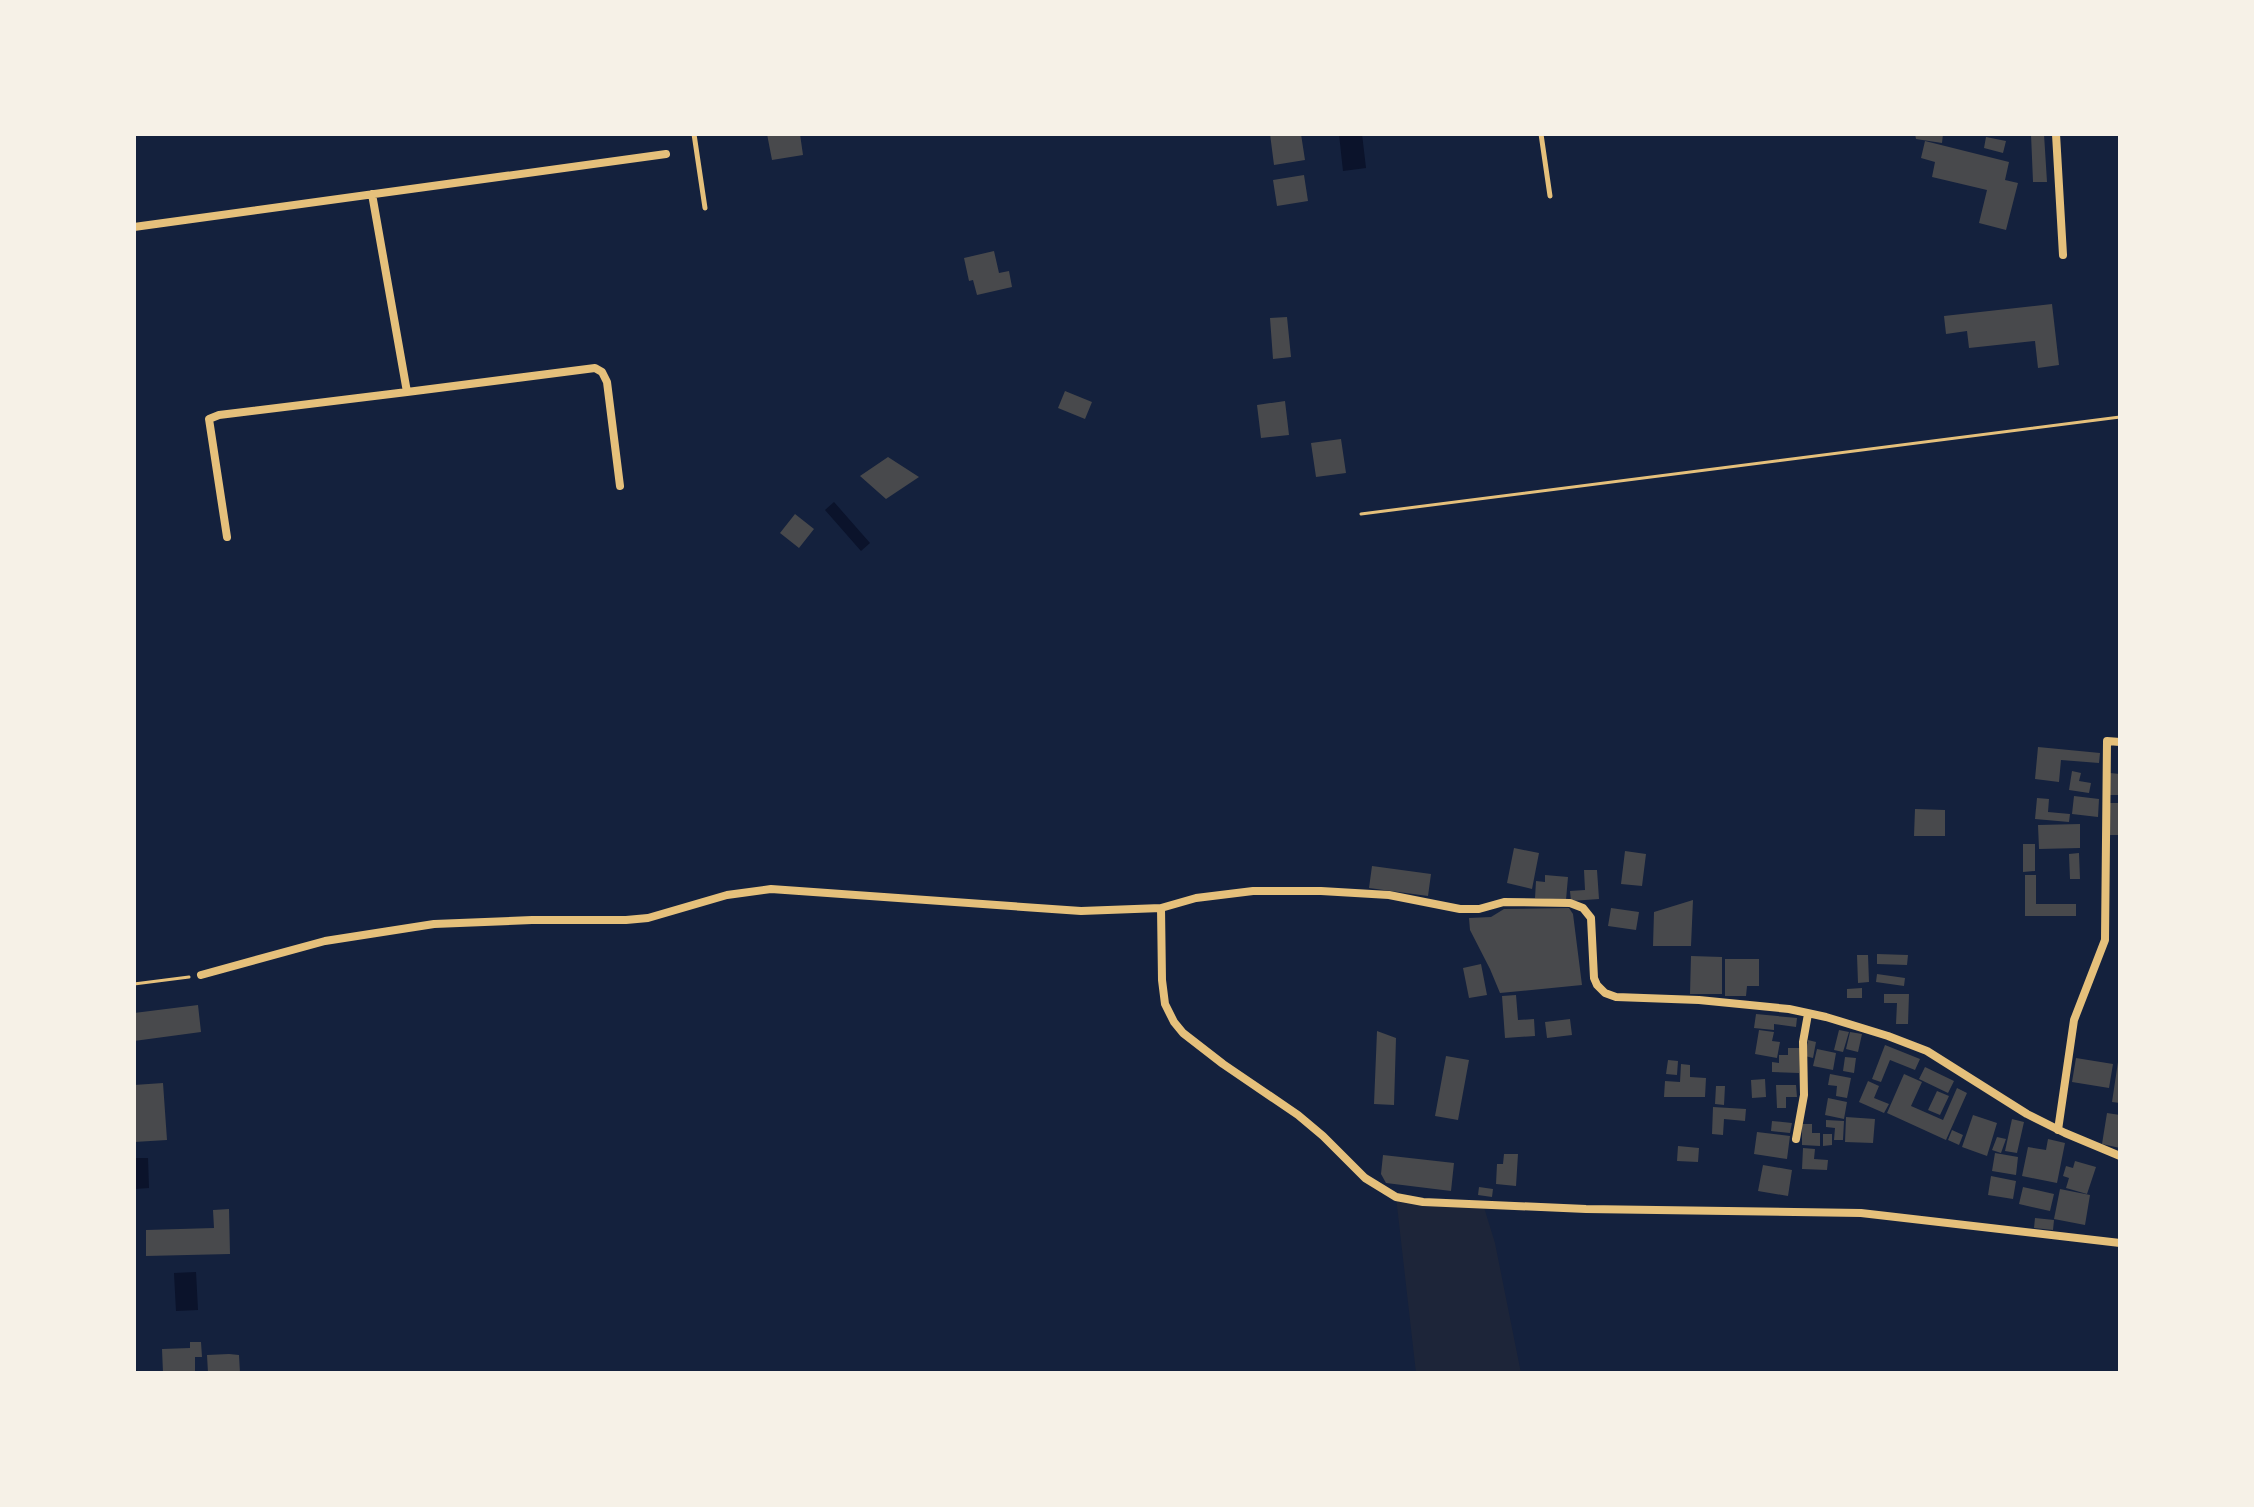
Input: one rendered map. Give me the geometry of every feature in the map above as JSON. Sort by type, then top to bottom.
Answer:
[{"type":"street","points":[[2056,134],[2063,255]]},
{"type":"street","points":[[134,227],[666,154]]},
{"type":"street","points":[[372,194],[407,392]]},
{"type":"street","points":[[227,537],[209,419],[219,415],[595,368],[602,372],[607,382],[620,486]]},
{"type":"street","points":[[2058,1130],[2074,1020],[2105,940],[2107,741],[2120,742]]},
{"type":"street","points":[[201,975],[325,941],[434,924],[648,918],[727,895],[771,889],[1081,911],[1161,908],[1196,898],[1253,891],[1389,895],[1460,909],[1479,909],[1504,902],[1570,903],[1587,911],[1591,918],[1594,978],[1605,993],[1626,999],[1699,1000],[1789,1009],[1888,1036],[1927,1051],[2027,1114],[2120,1156]]},
{"type":"street","points":[[1161,908],[1162,980],[1165,1004],[1174,1022],[1183,1033],[1223,1064],[1298,1115],[1365,1178],[1396,1197],[1423,1202],[1586,1209],[1861,1213],[2120,1243]]},
{"type":"street","points":[[1796,1139],[1804,1095],[1803,1042],[1808,1014]]},
{"type":"lane","points":[[694,134],[705,208]]},
{"type":"lane","points":[[1541,134],[1550,196]]},
{"type":"path","points":[[1361,514],[2120,417]]},
{"type":"path","points":[[134,984],[201,975]]},
{"type":"shaded area","points":[[1339,134],[1362,134],[1366,168],[1343,171]]},
{"type":"shaded area","points":[[834,502],[870,543],[861,551],[825,510]]},
{"type":"shaded area","points":[[134,1158],[148,1158],[149,1188],[134,1189]]},
{"type":"shaded area","points":[[1396,1197],[1483,1204],[1495,1243],[1521,1373],[1416,1373]]},
{"type":"shaded area","points":[[196,1272],[198,1310],[176,1311],[174,1273]]},
{"type":"building","points":[[767,134],[800,134],[803,155],[772,160]]},
{"type":"building","points":[[1270,134],[1301,134],[1305,160],[1274,165]]},
{"type":"building","points":[[1915,134],[1943,134],[1942,143],[1916,139]]},
{"type":"building","points":[[2031,134],[2044,134],[2047,182],[2033,182]]},
{"type":"building","points":[[1986,137],[2006,141],[2003,153],[1984,148]]},
{"type":"building","points":[[1925,141],[2009,162],[2005,180],[2018,183],[2006,230],[1979,223],[1987,190],[1932,177],[1935,162],[1921,158]]},
{"type":"building","points":[[1304,175],[1308,201],[1277,206],[1273,180]]},
{"type":"building","points":[[994,251],[999,273],[1009,271],[1012,287],[977,295],[973,280],[969,281],[964,258]]},
{"type":"building","points":[[2052,304],[2059,365],[2038,368],[2035,341],[1969,348],[1967,331],[1946,334],[1944,316]]},
{"type":"building","points":[[1287,317],[1291,357],[1273,359],[1270,318]]},
{"type":"building","points":[[1065,391],[1092,402],[1085,419],[1058,408]]},
{"type":"building","points":[[1285,401],[1289,435],[1261,438],[1257,405]]},
{"type":"building","points":[[1341,439],[1346,473],[1316,477],[1311,443]]},
{"type":"building","points":[[888,457],[919,477],[886,499],[860,476]]},
{"type":"building","points":[[795,514],[814,529],[799,548],[780,533]]},
{"type":"building","points":[[2038,747],[2100,753],[2099,763],[2061,760],[2059,782],[2035,779]]},
{"type":"building","points":[[2072,771],[2081,773],[2079,781],[2091,783],[2089,793],[2069,790]]},
{"type":"building","points":[[2110,773],[2120,774],[2120,795],[2109,795]]},
{"type":"building","points":[[2074,796],[2099,799],[2098,817],[2072,814]]},
{"type":"building","points":[[2037,798],[2049,799],[2048,812],[2070,814],[2069,822],[2035,819]]},
{"type":"building","points":[[2108,803],[2119,803],[2119,835],[2108,835]]},
{"type":"building","points":[[1915,809],[1945,810],[1945,836],[1914,836]]},
{"type":"building","points":[[2080,824],[2080,848],[2039,849],[2038,825]]},
{"type":"building","points":[[2023,844],[2035,844],[2035,871],[2023,872]]},
{"type":"building","points":[[1514,848],[1539,853],[1532,889],[1507,883]]},
{"type":"building","points":[[1625,851],[1646,854],[1642,886],[1621,884]]},
{"type":"building","points":[[2079,853],[2080,879],[2070,879],[2069,854]]},
{"type":"building","points":[[1372,866],[1431,874],[1428,896],[1369,888]]},
{"type":"building","points":[[1584,870],[1597,870],[1599,899],[1571,901],[1570,891],[1585,890]]},
{"type":"building","points":[[1545,875],[1568,877],[1566,900],[1535,898],[1536,881],[1545,882]]},
{"type":"building","points":[[2025,875],[2036,875],[2036,904],[2076,904],[2076,916],[2025,916]]},
{"type":"building","points":[[1693,900],[1691,946],[1653,946],[1654,912]]},
{"type":"building","points":[[1569,908],[1573,914],[1582,985],[1500,993],[1470,930],[1469,918],[1491,917],[1504,909]]},
{"type":"building","points":[[1611,908],[1639,912],[1636,930],[1608,926]]},
{"type":"building","points":[[1877,954],[1908,955],[1907,965],[1877,964]]},
{"type":"building","points":[[1857,955],[1868,955],[1869,982],[1858,983]]},
{"type":"building","points":[[1691,956],[1722,957],[1722,994],[1690,994]]},
{"type":"building","points":[[1725,959],[1759,959],[1759,986],[1747,986],[1746,996],[1725,996]]},
{"type":"building","points":[[1481,964],[1487,995],[1469,998],[1463,968]]},
{"type":"building","points":[[1877,974],[1905,978],[1904,986],[1876,982]]},
{"type":"building","points":[[1862,988],[1862,998],[1847,998],[1847,989]]},
{"type":"building","points":[[1884,994],[1909,994],[1908,1024],[1896,1024],[1897,1003],[1884,1003]]},
{"type":"building","points":[[1516,995],[1518,1020],[1534,1019],[1535,1036],[1505,1038],[1502,996]]},
{"type":"building","points":[[198,1005],[201,1032],[134,1041],[134,1013]]},
{"type":"building","points":[[1756,1014],[1797,1018],[1796,1027],[1774,1024],[1774,1030],[1754,1028]]},
{"type":"building","points":[[1570,1019],[1572,1035],[1547,1038],[1545,1022]]},
{"type":"building","points":[[1759,1030],[1774,1032],[1772,1041],[1780,1042],[1777,1058],[1755,1054]]},
{"type":"building","points":[[1839,1030],[1849,1032],[1843,1052],[1834,1050]]},
{"type":"building","points":[[1377,1031],[1396,1038],[1394,1105],[1374,1104]]},
{"type":"building","points":[[1850,1032],[1862,1034],[1858,1052],[1846,1049]]},
{"type":"building","points":[[1808,1040],[1816,1042],[1813,1058],[1805,1056]]},
{"type":"building","points":[[1885,1045],[1920,1059],[1915,1070],[1890,1060],[1881,1082],[1872,1079]]},
{"type":"building","points":[[1788,1048],[1800,1048],[1799,1073],[1772,1072],[1772,1062],[1779,1063],[1779,1055],[1788,1055]]},
{"type":"building","points":[[1817,1049],[1836,1053],[1833,1070],[1813,1066]]},
{"type":"building","points":[[1446,1056],[1469,1060],[1458,1120],[1435,1116]]},
{"type":"building","points":[[1845,1057],[1856,1058],[1854,1073],[1843,1071]]},
{"type":"building","points":[[2076,1058],[2113,1064],[2109,1088],[2072,1082]]},
{"type":"building","points":[[1668,1060],[1678,1061],[1677,1075],[1666,1074]]},
{"type":"building","points":[[2120,1062],[2120,1103],[2112,1102]]},
{"type":"building","points":[[1681,1064],[1690,1065],[1690,1077],[1706,1078],[1705,1097],[1664,1097],[1665,1081],[1680,1082]]},
{"type":"building","points":[[1925,1067],[1954,1081],[1948,1093],[1919,1079]]},
{"type":"building","points":[[1830,1074],[1851,1078],[1847,1098],[1836,1096],[1837,1086],[1828,1085]]},
{"type":"building","points":[[1904,1074],[1922,1082],[1911,1106],[1943,1120],[1957,1088],[1967,1093],[1946,1140],[1887,1113]]},
{"type":"building","points":[[1765,1079],[1766,1097],[1752,1098],[1751,1080]]},
{"type":"building","points":[[1868,1081],[1879,1086],[1874,1098],[1889,1104],[1884,1113],[1859,1102]]},
{"type":"building","points":[[163,1083],[167,1140],[134,1142],[134,1085]]},
{"type":"building","points":[[1776,1085],[1796,1085],[1797,1097],[1786,1097],[1786,1108],[1777,1108]]},
{"type":"building","points":[[1716,1086],[1725,1086],[1724,1105],[1715,1104]]},
{"type":"building","points":[[1937,1091],[1949,1096],[1940,1115],[1928,1110]]},
{"type":"building","points":[[1828,1098],[1847,1102],[1844,1119],[1825,1115]]},
{"type":"building","points":[[1713,1107],[1746,1109],[1745,1121],[1724,1119],[1723,1135],[1712,1134]]},
{"type":"building","points":[[2107,1113],[2120,1115],[2120,1148],[2102,1144]]},
{"type":"building","points":[[1973,1115],[1997,1123],[1987,1156],[1962,1147]]},
{"type":"building","points":[[1846,1117],[1875,1119],[1873,1143],[1845,1142]]},
{"type":"building","points":[[2012,1119],[2024,1122],[2017,1153],[2005,1151]]},
{"type":"building","points":[[1826,1120],[1844,1121],[1843,1140],[1834,1140],[1835,1128],[1826,1127]]},
{"type":"building","points":[[1772,1121],[1792,1123],[1790,1133],[1771,1131]]},
{"type":"building","points":[[1802,1124],[1812,1124],[1812,1133],[1820,1133],[1820,1146],[1802,1145]]},
{"type":"building","points":[[1952,1130],[1963,1135],[1959,1145],[1948,1140]]},
{"type":"building","points":[[1757,1132],[1790,1136],[1787,1159],[1754,1154]]},
{"type":"building","points":[[1823,1134],[1832,1134],[1832,1145],[1823,1146]]},
{"type":"building","points":[[1997,1137],[2006,1139],[2001,1153],[1992,1150]]},
{"type":"building","points":[[2048,1139],[2065,1143],[2057,1183],[2022,1176],[2028,1147],[2046,1150]]},
{"type":"building","points":[[1678,1146],[1699,1148],[1698,1162],[1677,1161]]},
{"type":"building","points":[[1803,1148],[1815,1149],[1814,1159],[1828,1160],[1827,1170],[1802,1169]]},
{"type":"building","points":[[1995,1153],[2018,1157],[2016,1175],[1992,1171]]},
{"type":"building","points":[[1504,1154],[1518,1154],[1516,1186],[1496,1184],[1497,1164],[1503,1164]]},
{"type":"building","points":[[1383,1155],[1454,1163],[1451,1191],[1386,1183],[1381,1174]]},
{"type":"building","points":[[2075,1161],[2096,1167],[2087,1194],[2066,1188],[2069,1178],[2063,1176],[2066,1166],[2073,1168]]},
{"type":"building","points":[[1763,1165],[1792,1170],[1788,1196],[1758,1191]]},
{"type":"building","points":[[1991,1176],[2016,1181],[2013,1199],[1988,1195]]},
{"type":"building","points":[[1479,1187],[1493,1189],[1492,1197],[1478,1195]]},
{"type":"building","points":[[2023,1187],[2054,1194],[2050,1211],[2019,1204]]},
{"type":"building","points":[[2060,1189],[2090,1195],[2085,1225],[2054,1219]]},
{"type":"building","points":[[229,1209],[230,1254],[146,1256],[146,1230],[214,1228],[213,1210]]},
{"type":"building","points":[[2035,1218],[2054,1220],[2053,1230],[2034,1228]]},
{"type":"building","points":[[190,1342],[201,1342],[202,1357],[195,1357],[195,1372],[163,1373],[162,1349],[190,1348]]},
{"type":"building","points":[[207,1355],[239,1355],[240,1373],[208,1373]]}]
